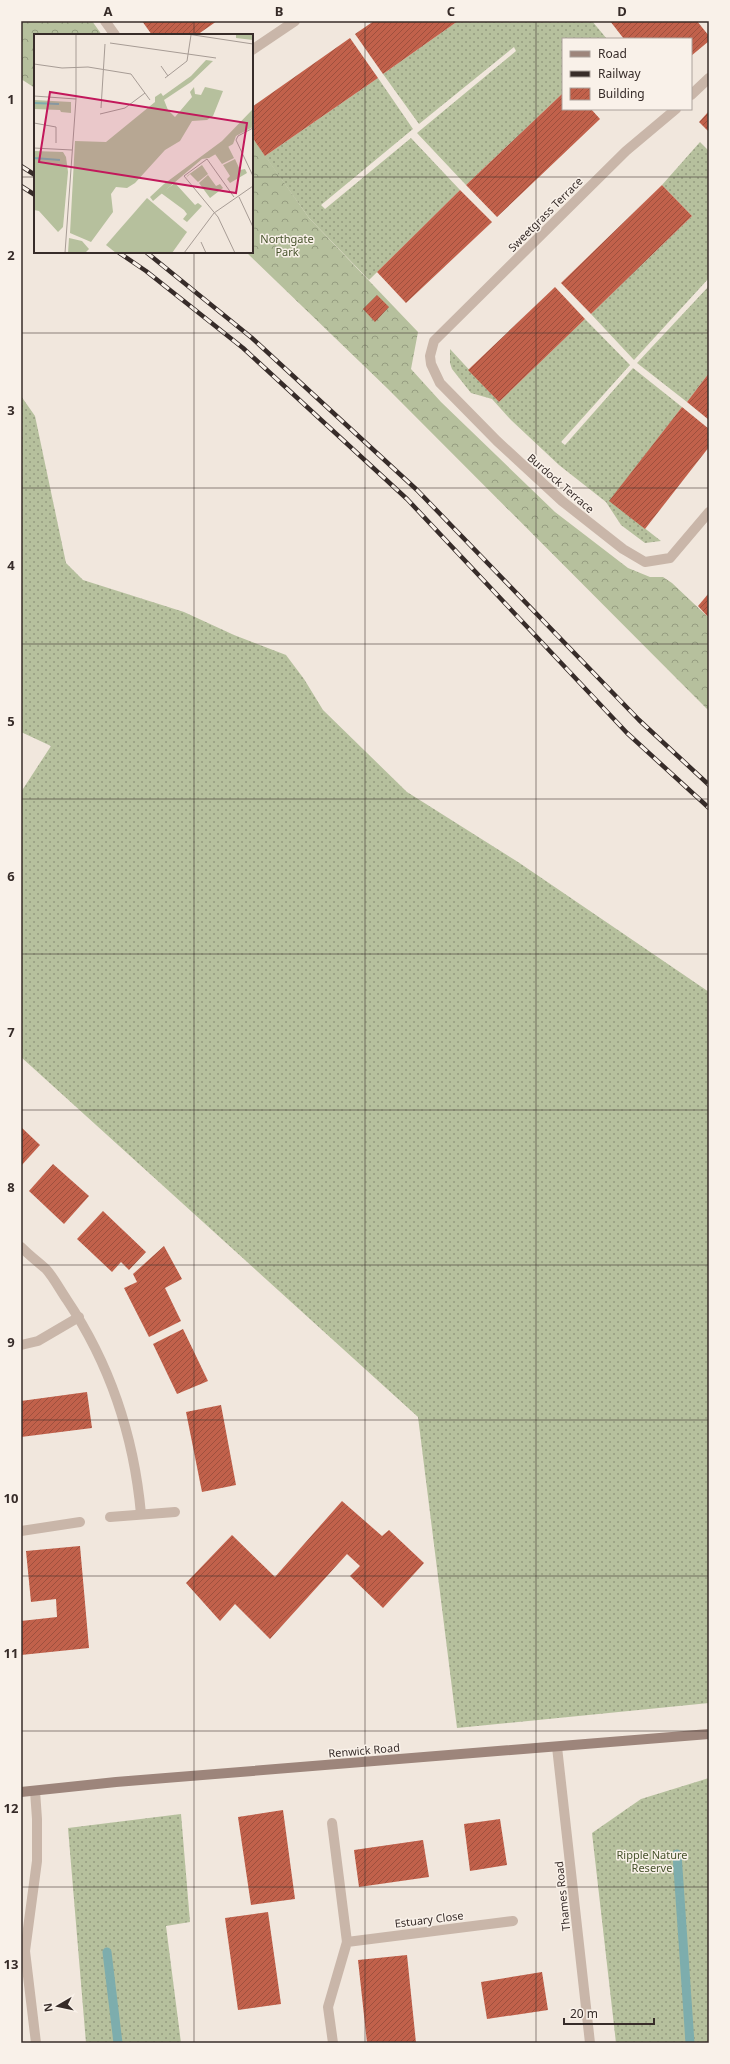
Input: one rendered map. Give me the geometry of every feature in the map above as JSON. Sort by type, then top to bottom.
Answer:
[{"type":"street","points":[[104,21],[114,34]]},
{"type":"street","points":[[253,49],[295,21]]},
{"type":"street","points":[[692,94],[709,78]]},
{"type":"street","name":"Sweetgrass Terrace","points":[[434,340],[626,151],[675,110]]},
{"type":"street","name":"Burdock Terrace","points":[[434,340],[430,356],[431,364],[440,383],[497,441],[562,502],[623,549],[645,562],[670,558],[709,512]]},
{"type":"street","points":[[21,1247],[47,1270],[79,1317],[97,1350],[117,1398],[128,1431],[138,1483],[141,1514]]},
{"type":"street","points":[[21,1345],[38,1341],[79,1317]]},
{"type":"street","points":[[110,1518],[175,1512]]},
{"type":"street","points":[[21,1531],[80,1522]]},
{"type":"street","name":"Renwick Road","points":[[21,1792],[116,1782],[709,1734]]},
{"type":"street","name":"Thames Road","points":[[557,1747],[590,2043]]},
{"type":"street","points":[[35,1791],[38,1819],[37,1861],[25,1951],[36,2043]]},
{"type":"street","points":[[332,1823],[347,1942],[328,2007],[333,2043]]},
{"type":"street","name":"Estuary Close","points":[[347,1942],[513,1921]]},
{"type":"green space","points":[[21,21],[92,21],[101,34],[34,34],[34,87],[21,79]]},
{"type":"green space","points":[[458,21],[592,21],[606,38],[562,38],[562,94],[466,185],[417,133],[516,51],[514,47],[419,124],[383,74]]},
{"type":"green space","points":[[378,78],[413,129],[321,205],[325,209],[411,138],[460,190],[369,280],[309,218],[265,156]]},
{"type":"green space","name":"Northgate Park","points":[[253,138],[309,218],[418,332],[411,369],[441,402],[555,512],[628,568],[650,577],[663,577],[672,583],[709,618],[709,711],[388,389],[247,253],[253,253]]},
{"type":"green space","points":[[700,142],[709,151],[709,278],[634,360],[591,314],[692,216],[662,185]]},
{"type":"green space","points":[[709,286],[709,373],[687,402],[637,363]]},
{"type":"green space","points":[[585,319],[630,365],[561,442],[565,445],[633,368],[682,407],[610,501],[661,541],[645,543],[621,525],[606,502],[559,465],[511,420],[492,399],[471,393],[452,369],[450,363],[450,349],[499,402]]},
{"type":"green space","points":[[21,396],[35,416],[66,563],[83,580],[184,612],[234,635],[286,655],[304,679],[323,710],[407,792],[518,862],[709,992],[709,1703],[457,1728],[418,1417],[21,1057],[21,792],[51,746],[21,732]]},
{"type":"green space","name":"Ripple Nature Reserve","points":[[709,1778],[709,2043],[616,2043],[592,1833],[641,1799]]},
{"type":"green space","points":[[181,1814],[190,1922],[166,1926],[181,2043],[86,2043],[68,1828]]},
{"type":"building","points":[[142,21],[217,21],[198,34],[151,34]]},
{"type":"building","points":[[374,21],[458,21],[383,74],[355,34]]},
{"type":"building","points":[[610,21],[697,21],[709,36],[709,41],[692,55],[692,38],[623,38]]},
{"type":"building","points":[[350,38],[378,78],[265,156],[253,138],[253,106]]},
{"type":"building","points":[[562,94],[562,110],[592,110],[600,119],[497,217],[466,185]]},
{"type":"building","points":[[709,111],[709,132],[699,122]]},
{"type":"building","points":[[662,185],[692,216],[591,314],[561,283]]},
{"type":"building","points":[[460,190],[492,222],[406,303],[377,272]]},
{"type":"building","points":[[555,287],[585,319],[499,402],[468,370]]},
{"type":"building","points":[[377,295],[389,307],[375,322],[363,309]]},
{"type":"building","points":[[709,373],[709,420],[687,402]]},
{"type":"building","points":[[682,407],[709,429],[709,447],[645,529],[609,501]]},
{"type":"building","points":[[709,593],[709,618],[698,606]]},
{"type":"building","points":[[21,1127],[40,1145],[21,1166]]},
{"type":"building","points":[[53,1164],[89,1196],[64,1224],[29,1191]]},
{"type":"building","points":[[103,1211],[146,1252],[129,1270],[121,1262],[112,1272],[77,1239]]},
{"type":"building","points":[[164,1246],[182,1279],[165,1288],[181,1321],[149,1337],[124,1288],[137,1282],[133,1274]]},
{"type":"building","points":[[183,1329],[208,1381],[177,1394],[153,1344]]},
{"type":"building","points":[[87,1392],[92,1428],[21,1437],[21,1401]]},
{"type":"building","points":[[221,1405],[236,1485],[202,1492],[186,1412]]},
{"type":"building","points":[[342,1501],[382,1536],[389,1530],[424,1563],[383,1608],[350,1576],[360,1566],[347,1554],[270,1639],[235,1604],[220,1621],[186,1583],[232,1535],[275,1577]]},
{"type":"building","points":[[80,1546],[89,1648],[21,1655],[21,1621],[57,1617],[56,1599],[31,1602],[26,1551]]},
{"type":"building","points":[[283,1810],[295,1899],[251,1905],[238,1817]]},
{"type":"building","points":[[500,1819],[507,1865],[470,1871],[464,1824]]},
{"type":"building","points":[[423,1840],[429,1877],[359,1887],[354,1850]]},
{"type":"building","points":[[268,1912],[281,2004],[238,2010],[225,1918]]},
{"type":"building","points":[[407,1955],[416,2043],[367,2043],[358,1960]]},
{"type":"building","points":[[542,1972],[548,2010],[487,2019],[481,1982]]},
{"type":"waterway","points":[[677,1854],[690,2043]]},
{"type":"waterway","points":[[107,1952],[118,2043]]},
{"type":"railway","points":[[21,166],[34,174]]},
{"type":"railway","points":[[21,186],[34,194]]},
{"type":"railway","points":[[119,253],[146,271],[243,348],[407,499],[627,733],[709,808]]},
{"type":"railway","points":[[147,253],[252,338],[417,490],[639,720],[709,785]]}]
